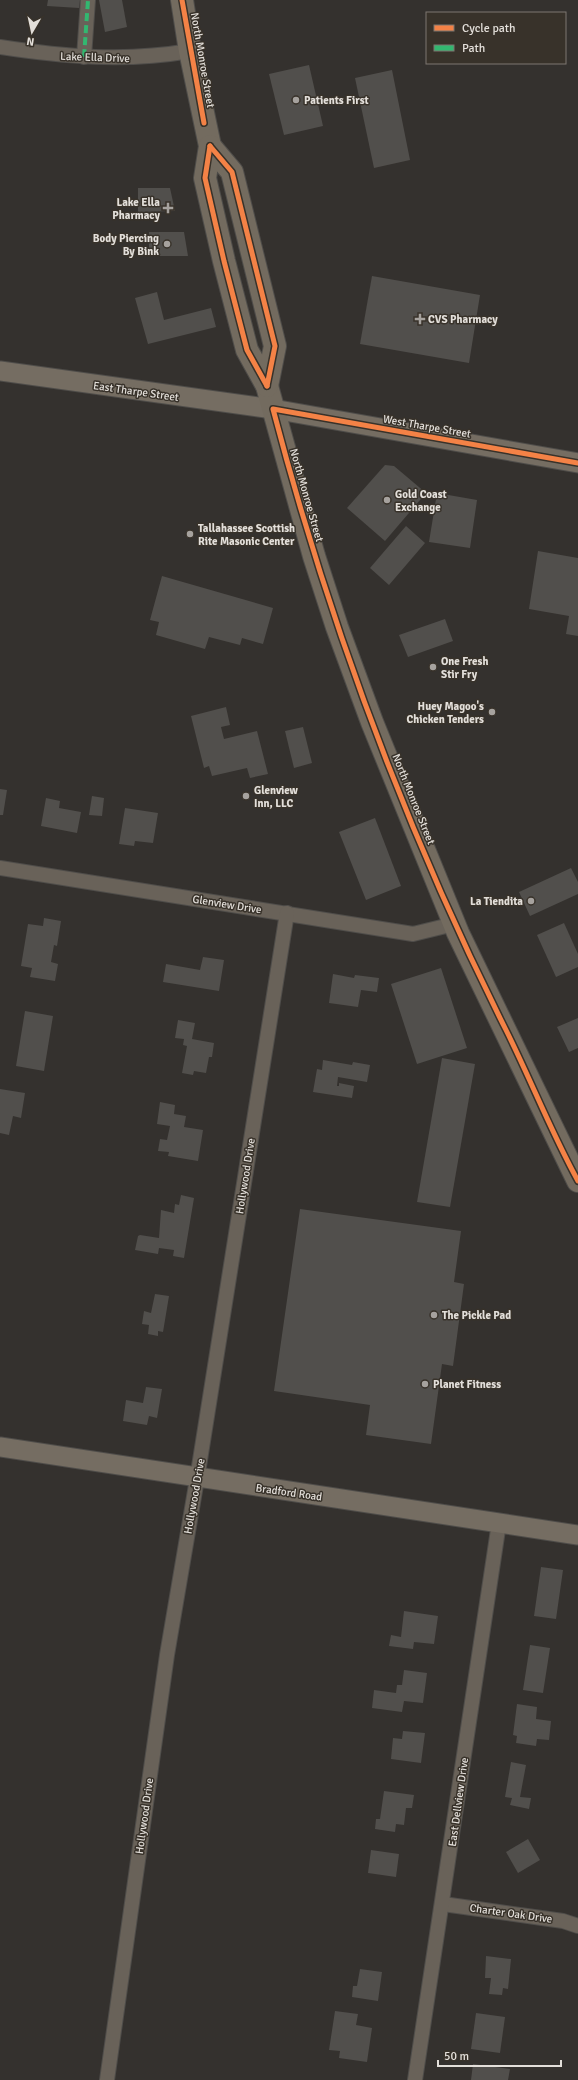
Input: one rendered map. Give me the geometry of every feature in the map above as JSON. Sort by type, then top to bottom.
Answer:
[{"type":"main road","name":"North Monroe Street","points":[[182,0],[190,51],[210,146],[205,178],[224,261],[247,350],[267,386],[314,556],[337,627],[372,722],[454,924],[576,1171]]},
{"type":"main road","name":"North Monroe Street","points":[[210,146],[232,172],[275,346],[267,386]]},
{"type":"street","points":[[84,57],[88,0]]},
{"type":"street","name":"Lake Ella Drive","points":[[0,47],[56,56],[127,58],[157,56],[190,51]]},
{"type":"street","name":"East Tharpe Street","points":[[0,371],[273,409]]},
{"type":"street","name":"West Tharpe Street","points":[[273,409],[578,463]]},
{"type":"street","name":"Glenview Drive","points":[[0,868],[413,934],[454,924]]},
{"type":"street","name":"Hollywood Drive","points":[[107,2080],[167,1655],[197,1478],[286,914]]},
{"type":"street","name":"Bradford Road","points":[[0,1447],[578,1535]]},
{"type":"street","name":"East Dellview Drive","points":[[415,2080],[499,1523]]},
{"type":"street","name":"Charter Oak Drive","points":[[442,1904],[563,1921],[578,1926]]},
{"type":"building","points":[[48,0],[80,0],[79,8],[47,6]]},
{"type":"building","points":[[99,0],[122,0],[127,27],[105,32]]},
{"type":"building","name":"Patients First","points":[[309,65],[323,126],[284,135],[269,74]]},
{"type":"building","points":[[392,70],[410,160],[374,168],[355,78]]},
{"type":"building","points":[[138,188],[170,188],[175,211],[138,212]]},
{"type":"building","name":"Body Piercing By Bink","points":[[149,232],[184,232],[188,256],[149,256]]},
{"type":"building","name":"CVS Pharmacy","points":[[372,276],[480,295],[469,363],[360,344]]},
{"type":"building","points":[[157,292],[164,320],[211,308],[216,327],[148,344],[135,298]]},
{"type":"building","name":"Gold Coast Exchange","points":[[385,465],[394,466],[426,493],[385,541],[347,508]]},
{"type":"building","points":[[437,493],[477,500],[470,548],[429,542]]},
{"type":"building","points":[[406,526],[425,543],[389,585],[370,568]]},
{"type":"building","points":[[538,551],[578,558],[578,636],[566,634],[569,616],[529,609]]},
{"type":"building","points":[[162,576],[273,608],[263,644],[242,638],[240,645],[209,637],[205,649],[156,635],[159,622],[150,620]]},
{"type":"building","points":[[445,619],[453,641],[408,657],[399,635]]},
{"type":"building","points":[[226,707],[230,725],[221,727],[224,739],[257,731],[268,774],[250,778],[247,768],[212,776],[209,766],[204,768],[191,716]]},
{"type":"building","points":[[303,727],[312,763],[294,768],[285,731]]},
{"type":"building","points":[[0,789],[7,790],[3,815],[0,815]]},
{"type":"building","points":[[92,796],[104,798],[102,816],[89,815]]},
{"type":"building","points":[[46,798],[60,801],[59,808],[81,812],[77,833],[41,826]]},
{"type":"building","points":[[125,808],[158,813],[153,843],[135,841],[134,846],[119,844]]},
{"type":"building","points":[[375,818],[401,886],[366,900],[339,832]]},
{"type":"building","points":[[571,868],[578,882],[578,894],[530,916],[519,892]]},
{"type":"building","points":[[44,918],[61,921],[57,946],[54,945],[51,962],[58,964],[55,981],[30,977],[32,968],[21,966],[28,924],[43,926]]},
{"type":"building","points":[[564,923],[578,954],[578,967],[556,977],[537,935]]},
{"type":"building","points":[[203,957],[224,960],[219,991],[163,982],[166,964],[200,970]]},
{"type":"building","points":[[441,968],[467,1048],[417,1064],[391,984]]},
{"type":"building","points":[[333,974],[354,978],[355,975],[379,978],[377,992],[361,990],[358,1007],[329,1003]]},
{"type":"building","points":[[25,1011],[53,1016],[44,1071],[16,1066]]},
{"type":"building","points":[[578,1018],[578,1048],[569,1052],[557,1027]]},
{"type":"building","points":[[178,1020],[195,1023],[192,1039],[214,1043],[212,1057],[209,1057],[206,1073],[194,1071],[193,1075],[182,1073],[187,1046],[183,1045],[184,1039],[175,1038]]},
{"type":"building","points":[[442,1058],[475,1064],[450,1207],[417,1202]]},
{"type":"building","points":[[323,1060],[352,1065],[353,1062],[370,1065],[367,1082],[338,1077],[337,1086],[339,1086],[339,1083],[354,1086],[352,1098],[313,1092],[317,1069],[322,1070]]},
{"type":"building","points":[[0,1089],[25,1093],[21,1118],[13,1116],[9,1135],[0,1133]]},
{"type":"building","points":[[160,1102],[175,1105],[174,1114],[186,1116],[184,1127],[203,1130],[198,1161],[168,1156],[169,1152],[158,1151],[160,1139],[167,1140],[170,1126],[157,1124]]},
{"type":"building","points":[[181,1195],[194,1198],[184,1258],[173,1256],[174,1250],[159,1248],[158,1254],[135,1250],[138,1236],[140,1235],[159,1238],[161,1210],[174,1213],[175,1204],[179,1205]]},
{"type":"building","points":[[300,1209],[461,1231],[454,1282],[464,1284],[453,1366],[442,1364],[431,1444],[366,1435],[370,1405],[274,1391]]},
{"type":"building","points":[[155,1294],[169,1296],[163,1332],[158,1331],[158,1336],[148,1334],[149,1325],[142,1324],[144,1311],[151,1313]]},
{"type":"building","points":[[146,1387],[162,1389],[157,1418],[149,1416],[147,1425],[123,1421],[126,1400],[143,1403]]},
{"type":"building","points":[[541,1567],[563,1570],[556,1619],[534,1616]]},
{"type":"building","points":[[404,1611],[438,1616],[434,1644],[414,1642],[413,1649],[389,1646],[391,1635],[401,1637]]},
{"type":"building","points":[[530,1645],[550,1648],[543,1693],[523,1690]]},
{"type":"building","points":[[404,1670],[427,1673],[423,1703],[404,1701],[402,1712],[372,1708],[374,1690],[396,1693],[397,1685],[402,1685]]},
{"type":"building","points":[[517,1704],[537,1707],[536,1719],[551,1721],[549,1740],[537,1739],[536,1746],[516,1743],[517,1736],[513,1735]]},
{"type":"building","points":[[403,1731],[425,1733],[421,1763],[391,1759],[393,1738],[402,1739]]},
{"type":"building","points":[[511,1762],[526,1765],[520,1797],[531,1798],[529,1809],[510,1805],[512,1798],[505,1797]]},
{"type":"building","points":[[384,1791],[414,1795],[412,1808],[406,1808],[404,1825],[396,1824],[395,1832],[375,1829],[376,1819],[380,1819]]},
{"type":"building","points":[[528,1839],[540,1860],[518,1873],[506,1852]]},
{"type":"building","points":[[371,1850],[399,1854],[396,1877],[368,1873]]},
{"type":"building","points":[[486,1956],[511,1959],[508,1989],[503,1988],[502,1995],[489,1994],[491,1978],[485,1978]]},
{"type":"building","points":[[360,1969],[382,1972],[378,2001],[352,1997],[353,1986],[357,1986]]},
{"type":"building","points":[[335,2011],[358,2014],[356,2025],[372,2028],[367,2062],[339,2058],[340,2051],[329,2050]]},
{"type":"building","points":[[476,2013],[505,2017],[500,2053],[471,2049]]},
{"type":"building","points":[[473,2064],[510,2069],[508,2080],[471,2080]]},
{"type":"marked path","points":[[84,57],[88,0]]},
{"type":"cycle path","points":[[182,0],[204,123]]},
{"type":"cycle path","points":[[210,146],[232,172],[275,346],[267,386]]},
{"type":"cycle path","points":[[210,146],[205,178],[224,261],[247,350],[267,386]]},
{"type":"cycle path","points":[[578,463],[273,409],[319,569],[373,726],[436,880],[470,956],[578,1181]]},
{"type":"place","name":"Patients First","points":[[296,100]]},
{"type":"place","name":"Lake Ella Pharmacy","points":[[168,208]]},
{"type":"place","name":"Body Piercing By Bink","points":[[167,244]]},
{"type":"place","name":"CVS Pharmacy","points":[[420,319]]},
{"type":"place","name":"Gold Coast Exchange","points":[[387,500]]},
{"type":"place","name":"Tallahassee Scottish Rite Masonic Center","points":[[190,534]]},
{"type":"place","name":"One Fresh Stir Fry","points":[[433,667]]},
{"type":"place","name":"Huey Magoo's Chicken Tenders","points":[[492,712]]},
{"type":"place","name":"Glenview Inn, LLC","points":[[246,796]]},
{"type":"place","name":"La Tiendita","points":[[531,901]]},
{"type":"place","name":"The Pickle Pad","points":[[434,1315]]},
{"type":"place","name":"Planet Fitness","points":[[425,1384]]}]
